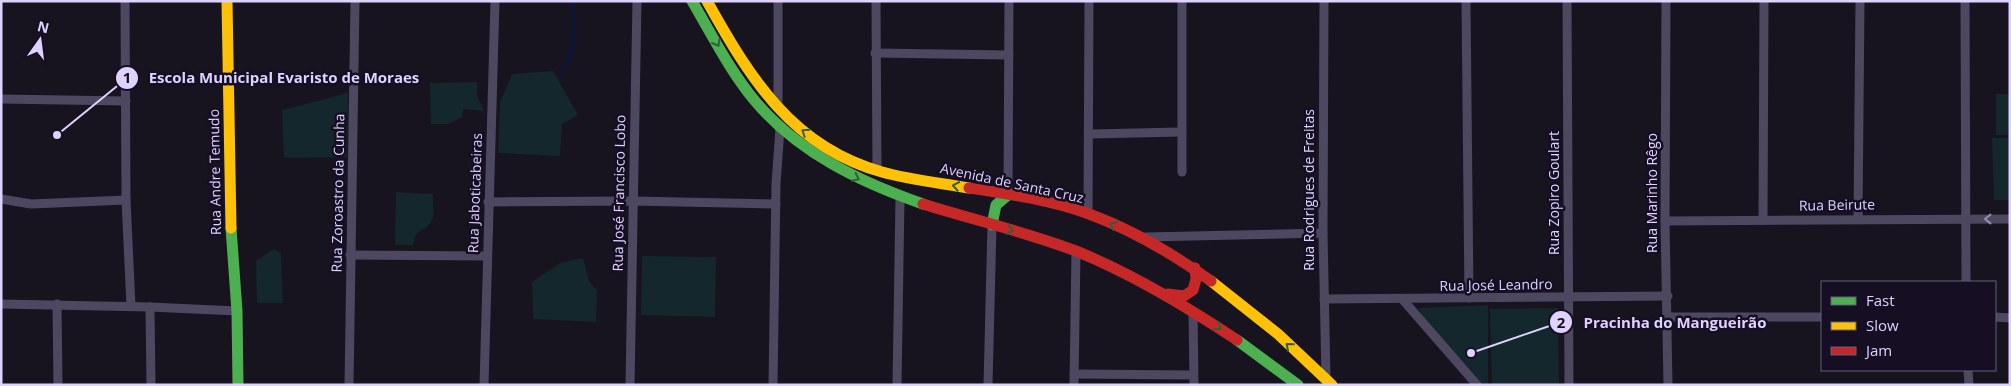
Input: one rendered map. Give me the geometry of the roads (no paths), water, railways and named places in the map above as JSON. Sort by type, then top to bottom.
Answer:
[{"type":"main road","name":"Rua Andre Temudo","points":[[227,1],[231,242],[236,311],[238,385]]},
{"type":"main road","points":[[692,1],[740,82],[780,128],[828,163],[900,198],[1076,251],[1119,270],[1194,311],[1252,350],[1298,385]]},
{"type":"main road","name":"Avenida de Santa Cruz","points":[[707,1],[739,56],[778,110],[814,138],[844,156],[877,171],[1008,195],[1088,214],[1139,237],[1195,268],[1259,320],[1329,382]]},
{"type":"main road","points":[[992,225],[996,205],[1008,195]]},
{"type":"main road","points":[[1161,293],[1178,296],[1189,294],[1195,285],[1195,268]]},
{"type":"street","points":[[125,1],[126,200],[132,306]]},
{"type":"street","name":"Rua Zoroastro da Cunha","points":[[349,385],[355,1]]},
{"type":"street","name":"Rua Jaboticabeiras","points":[[484,385],[486,256],[495,1]]},
{"type":"street","name":"Rua José Francisco Lobo","points":[[630,385],[637,1]]},
{"type":"street","points":[[778,1],[778,110]]},
{"type":"street","points":[[876,1],[877,171]]},
{"type":"street","points":[[1008,195],[1009,1]]},
{"type":"street","points":[[1088,214],[1090,134],[1089,1]]},
{"type":"street","points":[[1182,1],[1182,172]]},
{"type":"street","name":"Rua Rodrigues de Freitas","points":[[1324,1],[1323,233],[1324,299],[1329,382]]},
{"type":"street","points":[[1466,1],[1469,298]]},
{"type":"street","name":"Rua Zopiro Goulart","points":[[1567,1],[1569,385]]},
{"type":"street","name":"Rua Marinho Rêgo","points":[[1666,1],[1668,385]]},
{"type":"street","points":[[1763,220],[1764,1]]},
{"type":"street","points":[[1858,218],[1860,1]]},
{"type":"street","points":[[1965,1],[1966,281]]},
{"type":"street","points":[[875,53],[1009,55]]},
{"type":"street","points":[[1,100],[126,101]]},
{"type":"street","points":[[773,385],[776,204],[780,128]]},
{"type":"street","points":[[1090,134],[1181,132]]},
{"type":"street","points":[[897,385],[900,198]]},
{"type":"street","points":[[1,199],[31,204],[126,200]]},
{"type":"street","points":[[488,202],[634,201],[776,204]]},
{"type":"street","name":"Rua Beirute","points":[[1666,221],[2010,218]]},
{"type":"street","points":[[988,385],[992,225]]},
{"type":"street","points":[[1139,237],[1323,233]]},
{"type":"street","points":[[1074,385],[1076,251]]},
{"type":"street","points":[[350,255],[486,256]]},
{"type":"street","name":"Rua José Leandro","points":[[1324,299],[1404,300],[1668,296]]},
{"type":"street","points":[[1404,300],[1477,385]]},
{"type":"street","points":[[1,304],[150,306],[236,311]]},
{"type":"street","points":[[57,304],[58,385]]},
{"type":"street","points":[[150,306],[151,385]]},
{"type":"street","points":[[1194,311],[1194,385]]},
{"type":"street","points":[[1669,317],[1821,317]]},
{"type":"street","points":[[1996,318],[2010,318]]},
{"type":"street","points":[[1968,371],[1969,385]]},
{"type":"street","points":[[1074,374],[1132,380],[1193,375]]},
{"type":"waterway","points":[[562,76],[574,41],[574,1]]},
{"type":"place","name":"Escola Municipal Evaristo de Moraes","points":[[57,135]]},
{"type":"place","name":"Pracinha do Mangueirão","points":[[1471,353]]}]
